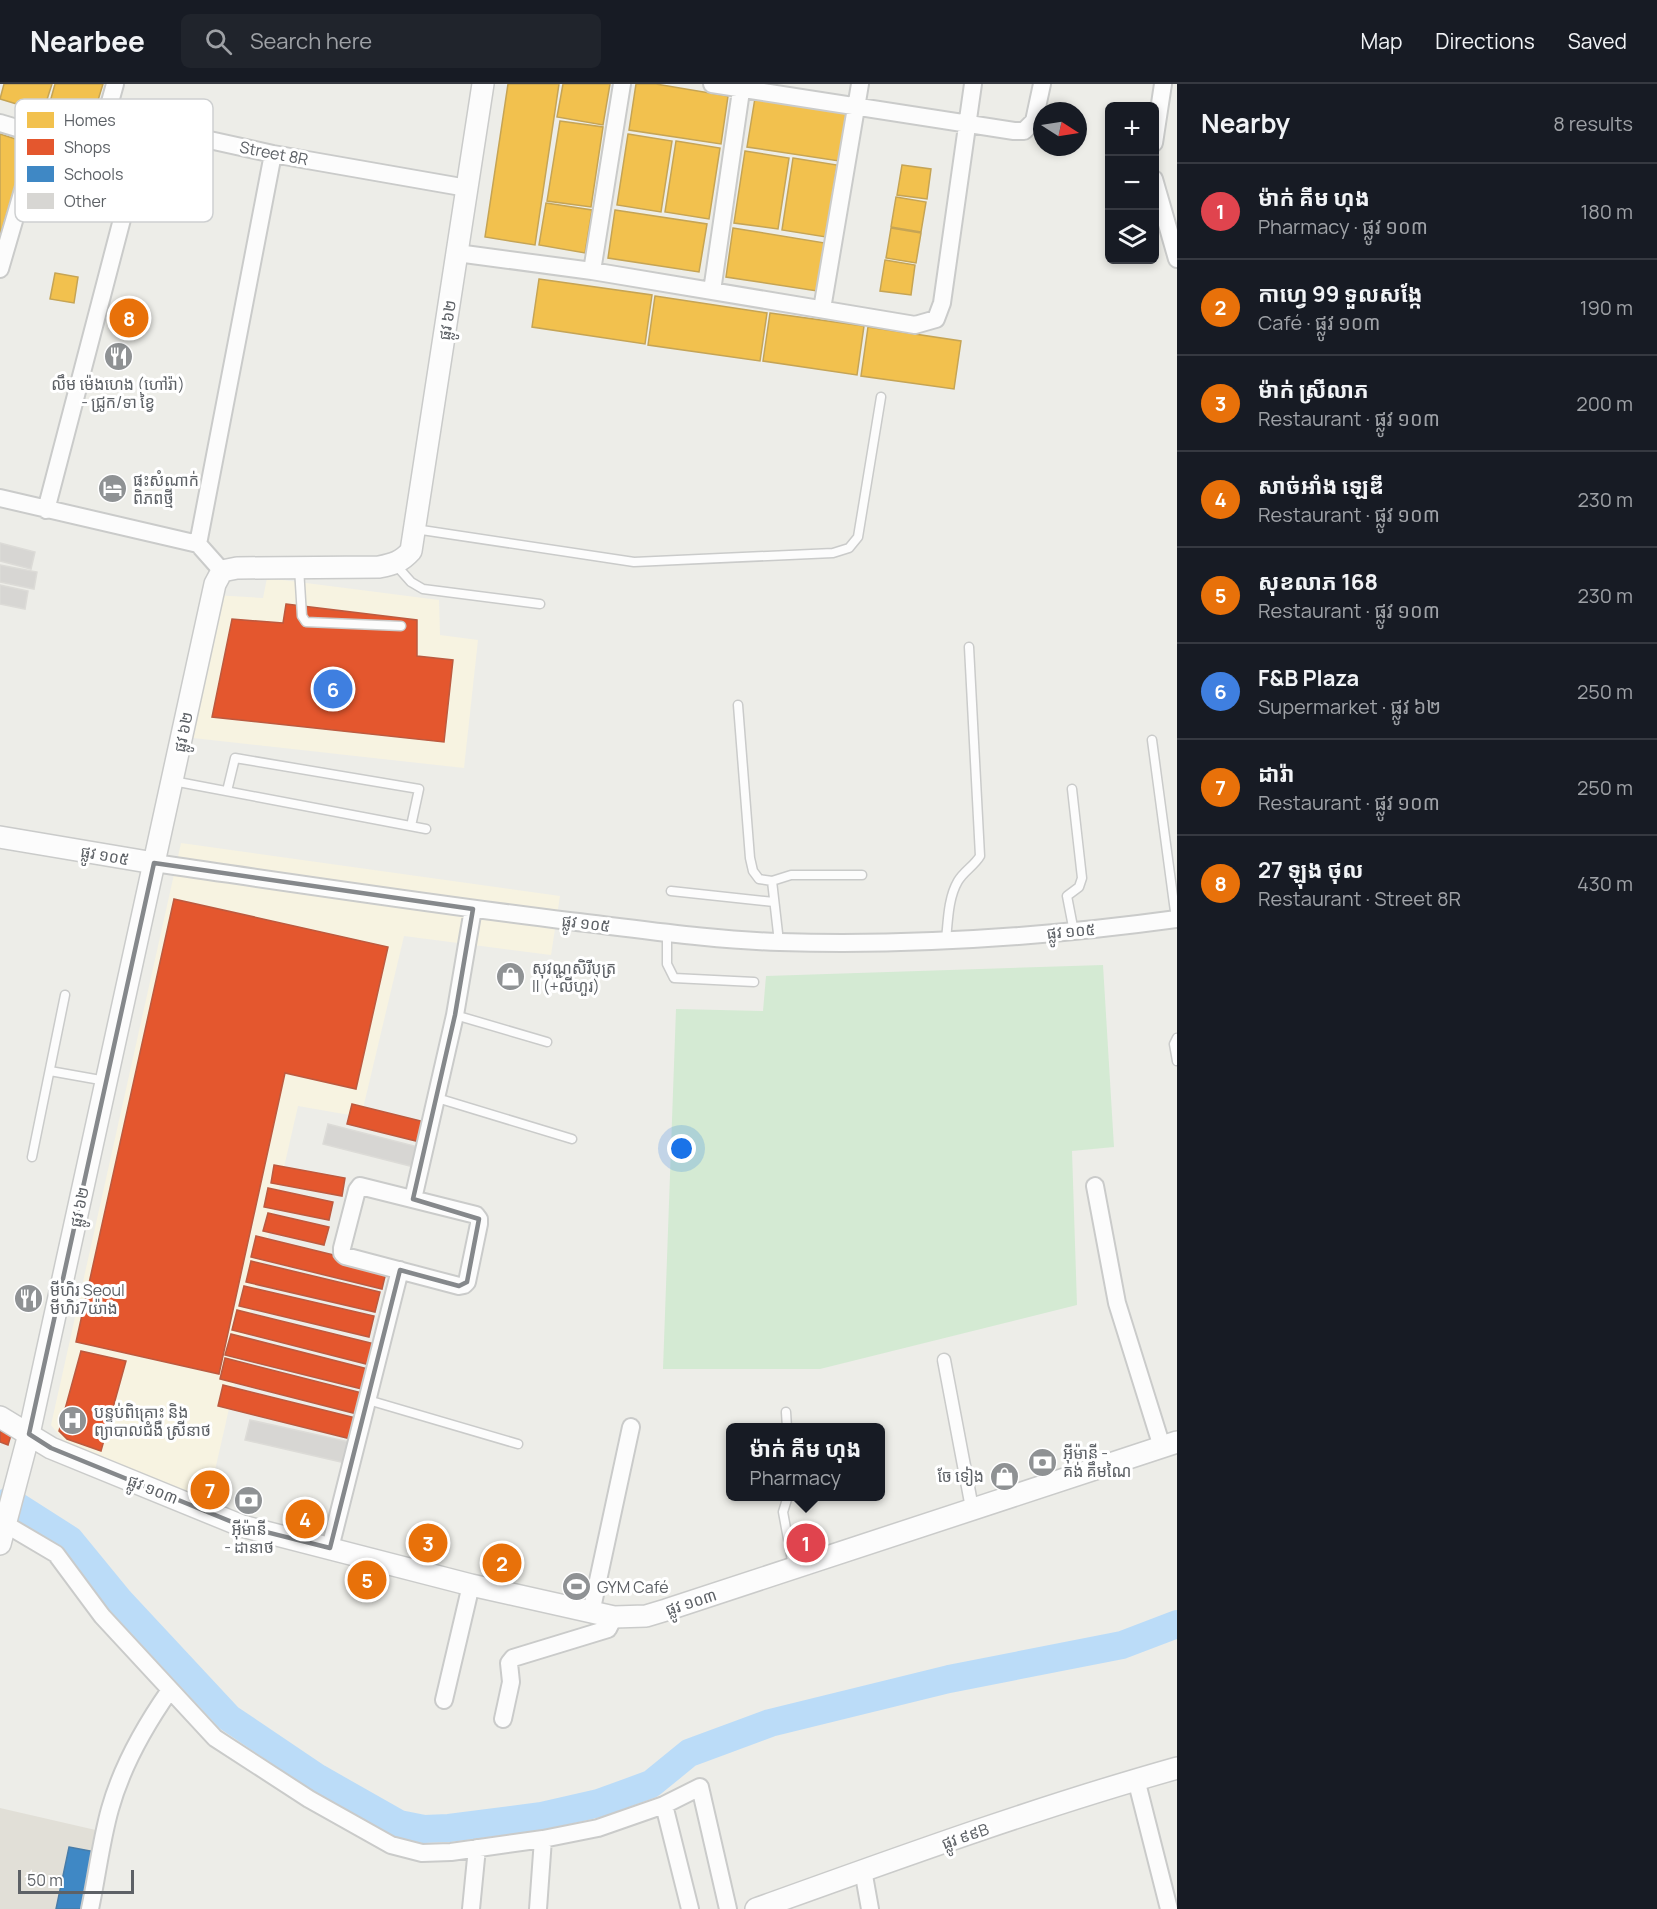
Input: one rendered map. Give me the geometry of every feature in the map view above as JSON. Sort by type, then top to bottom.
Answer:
[{"type":"street","points":[[111,99],[115,84]]},
{"type":"street","name":"ផ្លូវ ៦២","points":[[395,564],[411,550],[483,84]]},
{"type":"street","points":[[592,271],[622,84]]},
{"type":"street","points":[[711,84],[742,86],[856,107],[1024,131],[1034,121],[1042,84]]},
{"type":"street","points":[[822,309],[860,84]]},
{"type":"street","points":[[457,254],[592,271],[915,325],[936,319],[942,303],[973,84]]},
{"type":"street","points":[[1159,114],[1163,84]]},
{"type":"street","points":[[712,291],[742,86]]},
{"type":"street","points":[[0,123],[15,128]]},
{"type":"street","name":"Street 8R","points":[[213,141],[273,154],[467,188]]},
{"type":"street","points":[[198,544],[273,154]]},
{"type":"street","points":[[1159,194],[1177,259]]},
{"type":"street","points":[[0,269],[15,217]]},
{"type":"street","name":"Street 8R","points":[[46,510],[121,222]]},
{"type":"street","points":[[0,498],[198,544],[222,571],[237,568],[379,567],[395,564]]},
{"type":"street","name":"ផ្លូវ ៦២","points":[[5,1519],[29,1434],[215,584],[222,571]]},
{"type":"street","name":"ផ្លូវ ១០៥","points":[[0,837],[154,863],[473,909],[667,932],[779,942],[946,940],[1074,932],[1176,919]]},
{"type":"street","points":[[413,1199],[455,1015],[473,909]]},
{"type":"street","points":[[360,1186],[476,1215],[479,1219],[467,1282],[464,1285],[459,1286],[400,1270],[345,1256],[342,1253],[357,1190],[360,1186]]},
{"type":"street","points":[[1095,1186],[1117,1303],[1170,1444]]},
{"type":"street","points":[[330,1548],[400,1270]]},
{"type":"street","points":[[944,1360],[972,1508]]},
{"type":"street","name":"ផ្លូវ ១០៣","points":[[0,1417],[51,1448],[242,1526],[471,1586],[614,1617],[646,1616],[656,1613],[1170,1444]]},
{"type":"street","points":[[591,1612],[631,1427]]},
{"type":"street","points":[[5,1519],[56,1554],[102,1616],[215,1738],[309,1799],[391,1845],[422,1853],[543,1839],[598,1828],[664,1805],[700,1787],[728,1909]]},
{"type":"street","points":[[444,1700],[471,1586]]},
{"type":"street","points":[[503,1719],[510,1682],[509,1663],[513,1658],[608,1629],[614,1617]]},
{"type":"street","points":[[90,1909],[113,1800],[126,1764],[147,1722],[170,1690]]},
{"type":"street","name":"ផ្លូវ ៩៩B","points":[[756,1909],[863,1870],[1177,1767]]},
{"type":"street","points":[[1136,1779],[1169,1909]]},
{"type":"street","points":[[664,1805],[690,1909]]},
{"type":"street","points":[[538,1909],[543,1839]]},
{"type":"street","points":[[471,1909],[477,1848]]},
{"type":"street","points":[[863,1870],[870,1909]]},
{"type":"lane","points":[[414,529],[634,562],[833,554],[849,548],[858,537],[881,397]]},
{"type":"lane","points":[[395,564],[411,582],[423,589],[540,604]]},
{"type":"lane","points":[[299,567],[302,616],[306,622],[401,626]]},
{"type":"lane","points":[[946,940],[952,892],[960,878],[975,865],[980,856],[969,647]]},
{"type":"lane","points":[[738,705],[752,864],[759,879],[772,880],[791,875],[862,875]]},
{"type":"lane","points":[[1152,740],[1176,919]]},
{"type":"lane","points":[[227,791],[235,758],[418,789],[411,826]]},
{"type":"lane","points":[[172,781],[426,830]]},
{"type":"lane","points":[[1072,789],[1082,878],[1079,887],[1067,896],[1074,932]]},
{"type":"lane","points":[[772,880],[779,942]]},
{"type":"lane","points":[[671,891],[774,902]]},
{"type":"lane","points":[[667,932],[667,964],[674,978],[754,982]]},
{"type":"lane","points":[[32,1157],[65,995]]},
{"type":"lane","points":[[455,1015],[548,1042]]},
{"type":"lane","points":[[1177,1038],[1174,1044],[1177,1061]]},
{"type":"lane","points":[[50,1071],[107,1082]]},
{"type":"lane","points":[[437,1098],[572,1139]]},
{"type":"lane","points":[[368,1400],[518,1444]]},
{"type":"lane","points":[[786,1412],[787,1423]]},
{"type":"lane","points":[[787,1501],[783,1512],[793,1568]]},
{"type":"highlighted area","points":[[154,863],[473,909],[455,1015],[413,1199],[479,1219],[467,1282],[459,1286],[400,1270],[330,1548],[242,1526],[51,1448],[29,1434]]},
{"type":"shaded area","points":[[267,578],[439,600],[440,635],[478,640],[464,768],[184,737],[213,595],[263,598]]},
{"type":"shaded area","points":[[181,843],[560,896],[551,955],[404,936],[361,1117],[298,1106],[208,1501],[64,1441],[51,1425]]},
{"type":"shaded area","points":[[0,1808],[100,1831],[85,1909],[0,1909]]},
{"type":"green space","points":[[1103,965],[1114,1147],[1072,1151],[1077,1305],[820,1369],[663,1369],[676,1009],[763,1011],[766,976]]},
{"type":"building: Homes","points":[[4,84],[52,84],[47,99],[15,99],[15,104],[0,99]]},
{"type":"building: Homes","points":[[55,84],[103,84],[98,99],[51,99]]},
{"type":"building: Homes","points":[[508,84],[559,84],[535,245],[485,237]]},
{"type":"building: Homes","points":[[563,84],[610,84],[603,125],[557,117]]},
{"type":"building: Homes","points":[[636,84],[656,84],[728,96],[721,144],[629,130]]},
{"type":"building: Homes","points":[[755,98],[847,113],[839,161],[747,147]]},
{"type":"building: Homes","points":[[560,121],[603,127],[591,207],[547,201]]},
{"type":"building: Homes","points":[[0,134],[15,139],[15,186],[0,236]]},
{"type":"building: Homes","points":[[628,134],[672,141],[661,212],[617,205]]},
{"type":"building: Homes","points":[[676,141],[720,148],[709,219],[665,212]]},
{"type":"building: Homes","points":[[745,151],[789,158],[778,229],[734,223]]},
{"type":"building: Homes","points":[[793,158],[837,165],[826,237],[782,230]]},
{"type":"building: Homes","points":[[902,165],[931,169],[927,199],[897,195]]},
{"type":"building: Homes","points":[[896,197],[926,202],[921,232],[891,227]]},
{"type":"building: Homes","points":[[546,203],[592,210],[585,253],[539,245]]},
{"type":"building: Homes","points":[[615,210],[707,224],[699,272],[608,258]]},
{"type":"building: Homes","points":[[733,228],[825,243],[817,291],[726,277]]},
{"type":"building: Homes","points":[[891,228],[921,233],[916,263],[886,258]]},
{"type":"building: Homes","points":[[885,260],[915,265],[911,295],[880,291]]},
{"type":"building: Homes","points":[[55,273],[78,277],[74,303],[50,299]]},
{"type":"building: Homes","points":[[539,279],[652,295],[645,344],[532,327]]},
{"type":"building: Homes","points":[[655,296],[767,313],[760,361],[648,345]]},
{"type":"building: Homes","points":[[770,313],[864,326],[857,375],[763,361]]},
{"type":"building: Homes","points":[[868,327],[961,341],[954,389],[861,376]]},
{"type":"building: Shops","points":[[286,604],[417,620],[417,656],[453,660],[444,742],[212,717],[232,619],[283,623]]},
{"type":"building: Shops","points":[[174,899],[388,947],[356,1089],[285,1073],[219,1374],[76,1342]]},
{"type":"building: Shops","points":[[352,1104],[429,1123],[424,1143],[347,1124]]},
{"type":"building: Shops","points":[[274,1165],[345,1178],[342,1196],[271,1183]]},
{"type":"building: Shops","points":[[268,1188],[333,1202],[329,1220],[264,1207]]},
{"type":"building: Shops","points":[[268,1213],[329,1227],[324,1245],[263,1231]]},
{"type":"building: Shops","points":[[256,1236],[387,1268],[382,1289],[251,1257]]},
{"type":"building: Shops","points":[[251,1261],[380,1292],[375,1312],[246,1282]]},
{"type":"building: Shops","points":[[244,1286],[374,1316],[369,1337],[239,1306]]},
{"type":"building: Shops","points":[[237,1310],[379,1345],[374,1366],[232,1330]]},
{"type":"building: Shops","points":[[231,1334],[372,1370],[366,1390],[225,1355]]},
{"type":"building: Shops","points":[[81,1351],[126,1361],[101,1451],[67,1439],[59,1431]]},
{"type":"building: Shops","points":[[225,1358],[366,1394],[361,1415],[220,1379]]},
{"type":"building: Shops","points":[[223,1385],[360,1419],[355,1440],[218,1406]]},
{"type":"building: Shops","points":[[0,1431],[11,1435],[8,1445],[0,1442]]},
{"type":"building: Schools","points":[[69,1847],[96,1852],[85,1909],[56,1909]]},
{"type":"building: Other","points":[[0,543],[35,552],[31,569],[0,561]]},
{"type":"building: Other","points":[[0,565],[37,572],[34,589],[0,582]]},
{"type":"building: Other","points":[[0,585],[28,591],[25,609],[0,604]]},
{"type":"building: Other","points":[[328,1124],[422,1148],[418,1168],[323,1144]]},
{"type":"building: Other","points":[[250,1420],[354,1443],[350,1464],[245,1440]]},
{"type":"waterway","points":[[9,1501],[70,1540],[120,1601],[229,1718],[318,1778],[399,1824],[424,1829],[542,1816],[599,1803],[651,1784],[689,1753],[770,1723],[949,1679],[1122,1645],[1177,1624]]},
{"type":"place","name":"27 ឡុង ថុល","points":[[129,318]]},
{"type":"place","name":"លឹម ម៉េងហេង (ហៅរ៉ា) - ជ្រូក/ទា ខ្វៃ","points":[[118,356]]},
{"type":"place","name":"ផ្ទះសំណាក់ ពិភពថ្មី","points":[[112,489]]},
{"type":"place","name":"F&B Plaza","points":[[333,689]]},
{"type":"place","name":"សុវណ្ណសិរីបុត្រ II (+លីហួរ)","points":[[511,977]]},
{"type":"place","name":"មីហិរ Seoul មីហិរ7យ៉ាង","points":[[29,1299]]},
{"type":"place","name":"បន្ទប់ពិគ្រោះ និង ព្យាបាលជំងឺ ស្រីនាថ","points":[[73,1421]]},
{"type":"place","name":"អ៊ីម៉ានី - គង់ គឹមណៃ","points":[[1042,1462]]},
{"type":"place","name":"ចែ ទៀង","points":[[1005,1476]]},
{"type":"place","name":"ដារ៉ា","points":[[210,1490]]},
{"type":"place","name":"អ៊ីម៉ានី - ដានាថ","points":[[249,1501]]},
{"type":"place","name":"សាច់អាំង ឡេឌី","points":[[305,1519]]},
{"type":"place","name":"ម៉ាក់ ស្រីលាភ","points":[[428,1543]]},
{"type":"place","name":"ម៉ាក់ គីម ហុង","points":[[806,1543]]},
{"type":"place","name":"កាហ្វេ 99 ទួលសង្កែ","points":[[502,1563]]},
{"type":"place","name":"សុខលាភ 168","points":[[367,1580]]},
{"type":"place","name":"GYM Café","points":[[576,1587]]}]
